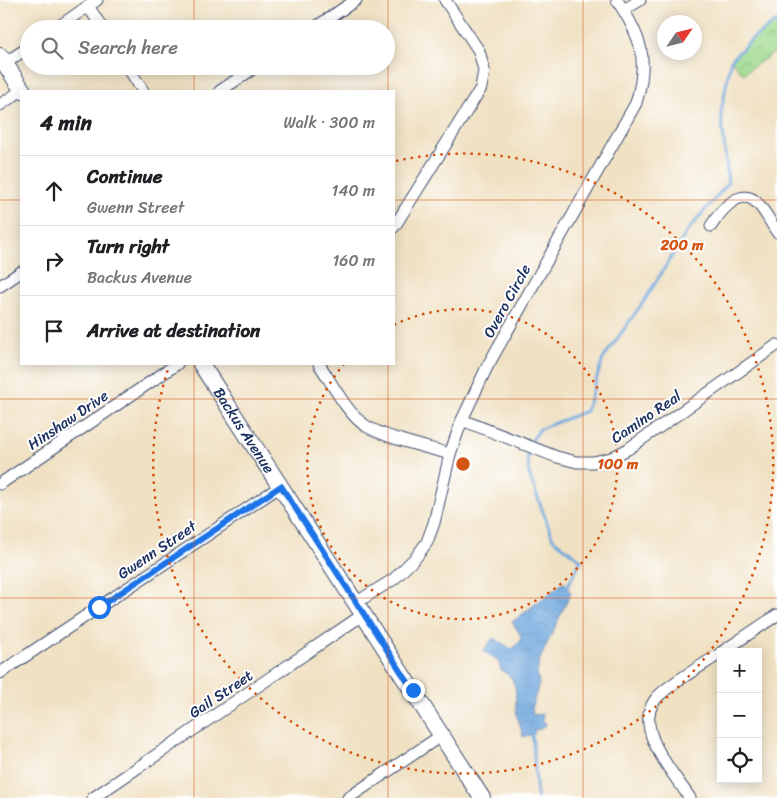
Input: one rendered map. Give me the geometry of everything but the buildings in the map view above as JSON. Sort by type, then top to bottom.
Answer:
[{"type":"street","points":[[326,20],[356,0]]},
{"type":"street","points":[[395,225],[481,88],[484,70],[479,51],[445,0]]},
{"type":"street","name":"Overo Circle","points":[[361,608],[417,556],[427,542],[434,523],[450,454],[462,420],[487,367],[636,103],[642,83],[643,64],[641,48],[637,34],[617,0]]},
{"type":"street","points":[[624,10],[640,0]]},
{"type":"street","points":[[68,20],[93,3],[99,20]]},
{"type":"street","points":[[20,51],[2,60],[22,90]]},
{"type":"street","points":[[133,75],[142,90]]},
{"type":"street","points":[[221,90],[244,75]]},
{"type":"street","points":[[0,105],[20,93]]},
{"type":"street","points":[[711,226],[719,212],[727,205],[740,197],[751,198],[759,205],[777,232]]},
{"type":"street","points":[[0,286],[20,273]]},
{"type":"street","name":"Camino Real","points":[[462,420],[558,458],[577,462],[593,462],[610,458],[628,450],[777,345]]},
{"type":"street","name":"Hinshaw Drive","points":[[0,484],[176,365]]},
{"type":"street","name":"Backus Avenue","points":[[202,365],[361,608],[482,798]]},
{"type":"street","points":[[320,365],[350,411],[365,425],[382,433],[450,454]]},
{"type":"street","name":"Gwenn Street","points":[[0,673],[281,486]]},
{"type":"street","name":"Gail Street","points":[[93,798],[361,608]]},
{"type":"street","points":[[728,648],[777,615]]},
{"type":"street","points":[[690,798],[653,742],[648,727],[648,714],[655,700],[667,689],[717,655]]},
{"type":"street","points":[[348,798],[442,735]]},
{"type":"green space","points":[[777,21],[777,50],[743,74],[731,60],[752,39]]},
{"type":"water","points":[[564,582],[571,593],[540,659],[537,674],[539,683],[532,708],[533,715],[543,714],[542,721],[545,722],[546,726],[538,730],[536,728],[534,734],[523,737],[517,717],[515,690],[512,679],[501,670],[498,660],[483,651],[493,638],[512,649],[520,642],[521,636],[512,622]]},
{"type":"waterway","points":[[532,440],[540,429],[586,411],[603,359],[646,298],[688,230],[728,183],[721,112],[731,60],[752,39],[777,21]]},
{"type":"waterway","points":[[527,454],[529,474],[553,539],[581,560],[566,589]]},
{"type":"waterway","points":[[532,731],[537,798]]},
{"type":"route","points":[[99,607],[281,486],[413,690]]}]
